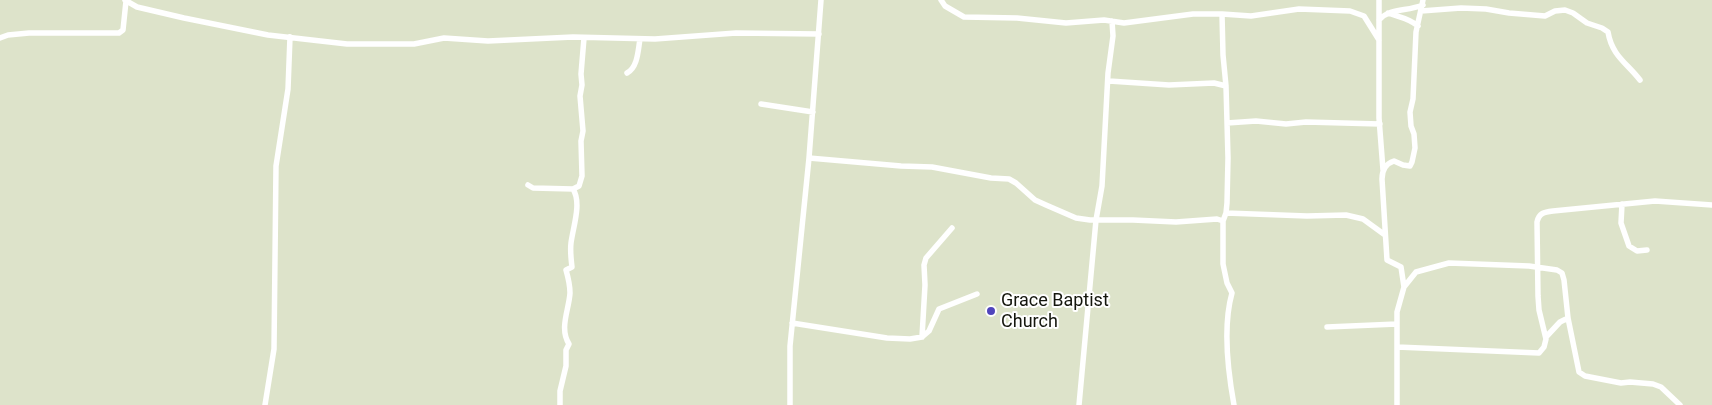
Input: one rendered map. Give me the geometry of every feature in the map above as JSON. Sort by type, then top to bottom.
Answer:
[{"type":"street","points":[[0,38],[8,35],[29,34],[119,33],[123,30],[126,0],[137,7],[184,18],[268,34],[347,44],[414,44],[444,38],[488,41],[584,38],[640,39],[736,33],[819,34]]},
{"type":"street","points":[[790,405],[790,346],[809,158],[821,0]]},
{"type":"street","points":[[941,0],[945,6],[964,17],[1017,18],[1066,23],[1112,21],[1124,23],[1193,14],[1251,16],[1299,9],[1350,11],[1364,16],[1379,40]]},
{"type":"street","points":[[1379,0],[1379,118],[1386,260],[1401,267],[1404,287]]},
{"type":"street","points":[[1379,20],[1387,13],[1422,6],[1486,9],[1509,14],[1545,16],[1554,11],[1565,10],[1573,12],[1587,22],[1608,32],[1610,42],[1617,55],[1640,80]]},
{"type":"street","points":[[1383,170],[1389,162],[1394,161],[1408,166],[1412,162],[1415,148],[1410,112],[1418,26],[1422,6]]},
{"type":"street","points":[[1387,13],[1403,17],[1418,26]]},
{"type":"street","points":[[1222,14],[1228,158],[1226,213],[1223,221],[1223,264],[1227,284],[1232,293],[1229,305],[1228,355],[1234,405]]},
{"type":"street","points":[[1079,405],[1096,220],[1102,186],[1108,73],[1113,36],[1112,21]]},
{"type":"street","points":[[265,405],[274,349],[276,166],[288,89],[290,37]]},
{"type":"street","points":[[528,185],[533,188],[573,190],[579,186],[582,176],[581,141],[583,131],[580,96],[584,38]]},
{"type":"street","points":[[627,73],[636,59],[640,39]]},
{"type":"street","points":[[1109,81],[1169,85],[1214,83],[1226,86]]},
{"type":"street","points":[[761,104],[813,112]]},
{"type":"street","points":[[1227,123],[1256,121],[1286,124],[1306,122],[1380,124]]},
{"type":"street","points":[[809,158],[932,167],[991,178],[1009,179],[1035,200],[1076,218],[1176,222],[1217,219],[1223,221]]},
{"type":"street","points":[[560,405],[560,391],[566,366],[566,350],[569,344],[566,338],[565,323],[570,295],[566,270],[572,267],[571,246],[577,196],[573,190]]},
{"type":"street","points":[[1397,347],[1458,348],[1536,354],[1542,352],[1546,337],[1539,310],[1537,222],[1540,214],[1544,212],[1622,204],[1674,201],[1712,205]]},
{"type":"street","points":[[1622,204],[1621,223],[1629,246],[1637,251],[1647,250]]},
{"type":"street","points":[[1226,213],[1307,216],[1346,215],[1363,219],[1385,235]]},
{"type":"street","points":[[922,337],[925,285],[924,265],[926,258],[952,228]]},
{"type":"street","points":[[1397,405],[1398,307],[1404,287],[1416,272],[1448,263],[1538,267],[1562,273],[1568,318],[1579,372],[1585,376],[1621,383],[1653,384],[1661,387],[1680,405]]},
{"type":"street","points":[[792,323],[910,340],[922,337],[929,331],[939,309],[976,294]]},
{"type":"street","points":[[1546,337],[1560,322],[1568,318]]},
{"type":"street","points":[[1327,327],[1397,324]]},
{"type":"place","name":"Grace Baptist Church","points":[[991,311]]}]
